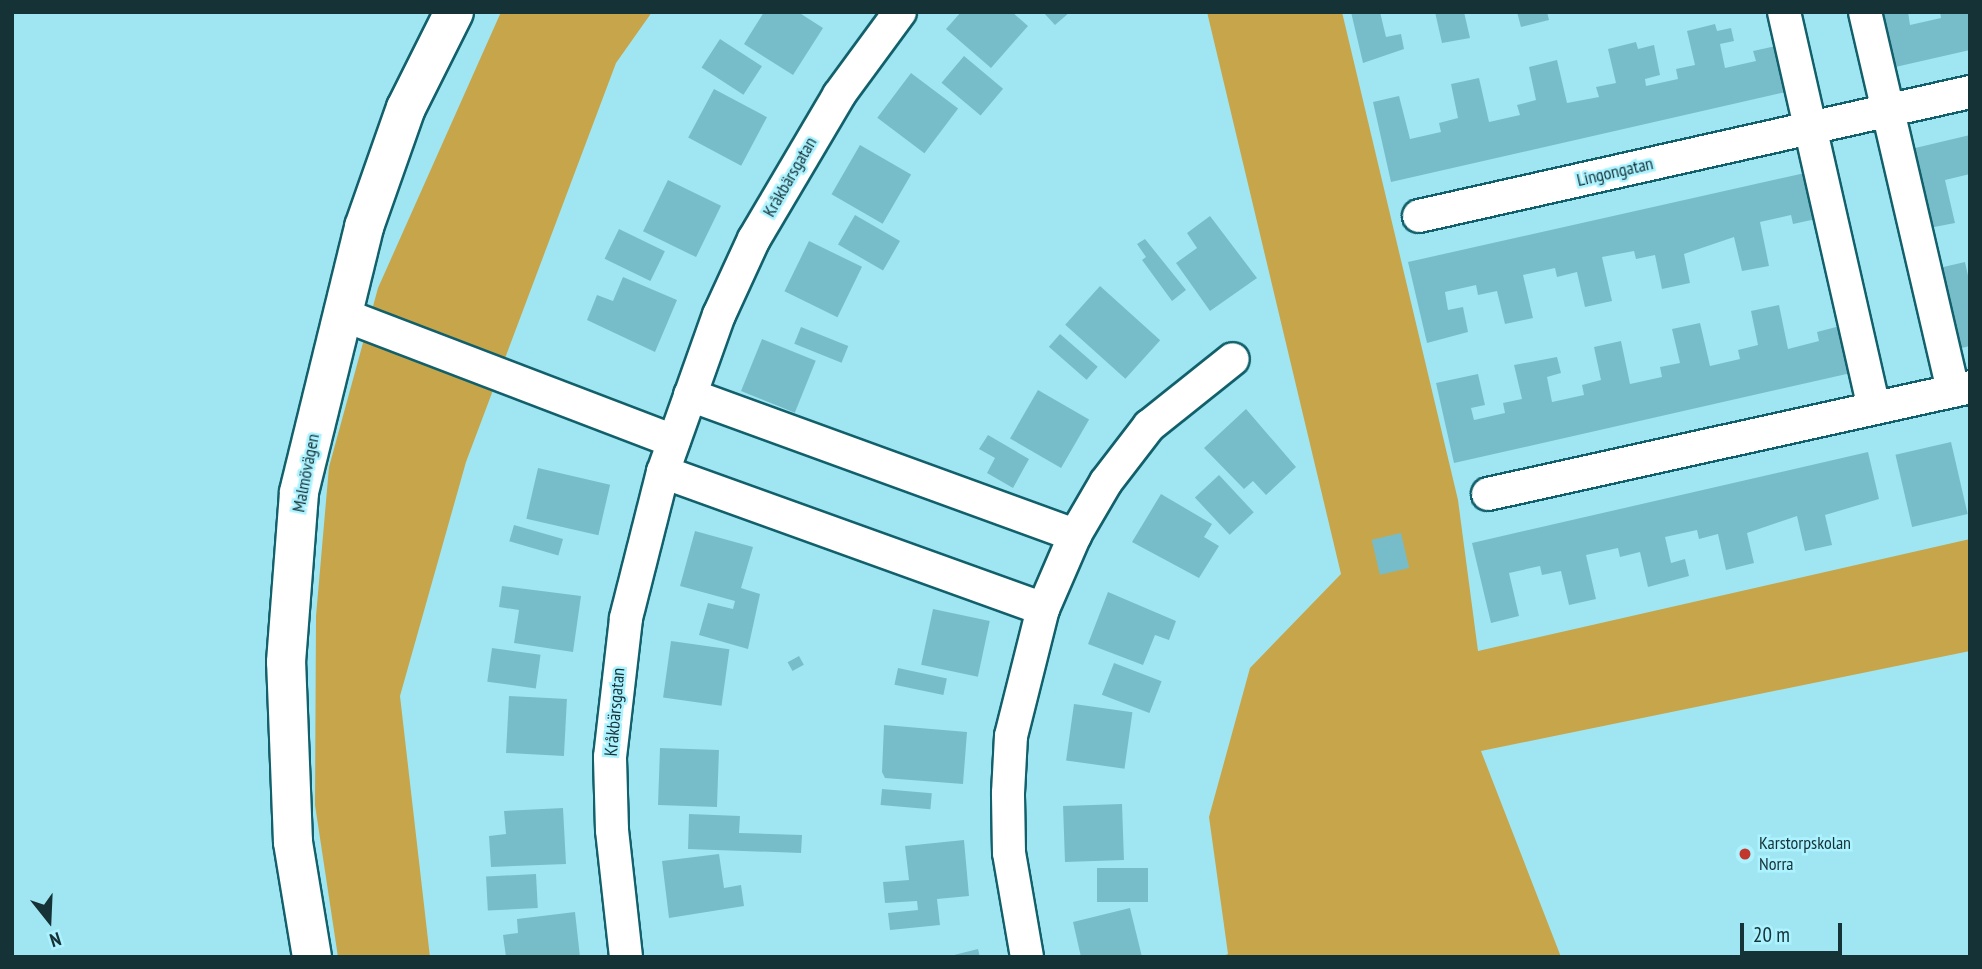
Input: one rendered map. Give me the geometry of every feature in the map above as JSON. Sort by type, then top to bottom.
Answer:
[{"type":"main road","name":"Malmövägen","points":[[312,957],[293,842],[286,662],[299,492],[364,227],[406,108],[454,12]]},
{"type":"street","name":"Kråkbärsgatan","points":[[626,957],[612,830],[610,757],[626,618],[663,471],[719,314],[790,173],[839,95],[900,12]]},
{"type":"street","points":[[1784,12],[1874,408]]},
{"type":"street","points":[[1488,494],[1961,389],[1888,111],[1865,12]]},
{"type":"street","name":"Lingongatan","points":[[1419,216],[1970,92]]},
{"type":"street","points":[[341,314],[674,441]]},
{"type":"street","points":[[1027,957],[1009,853],[1008,793],[1011,736],[1043,609],[1075,535],[1106,482],[1150,426],[1233,359]]},
{"type":"street","points":[[690,395],[1075,535]]},
{"type":"street","points":[[663,471],[1043,609]]},
{"type":"shaded area","points":[[501,12],[652,12],[616,63],[466,462],[400,696],[430,957],[338,957],[315,805],[316,616],[329,467],[378,288]]},
{"type":"shaded area","points":[[1207,12],[1342,12],[1458,500],[1478,651],[1970,539],[1970,651],[1481,751],[1561,957],[1221,957],[1228,954],[1209,817],[1250,668],[1341,574]]},
{"type":"building","points":[[764,12],[798,12],[823,28],[793,75],[744,44]]},
{"type":"building","points":[[961,12],[1012,12],[1028,26],[991,68],[946,29]]},
{"type":"building","points":[[1043,12],[1070,12],[1055,25]]},
{"type":"building","points":[[1351,12],[1380,12],[1386,37],[1401,34],[1404,49],[1363,63]]},
{"type":"building","points":[[1435,12],[1464,12],[1470,38],[1442,43]]},
{"type":"building","points":[[1517,12],[1547,12],[1549,20],[1521,27]]},
{"type":"building","points":[[1879,12],[1908,12],[1910,25],[1941,18],[1940,12],[1970,12],[1970,50],[1891,68]]},
{"type":"building","points":[[1715,24],[1717,31],[1731,28],[1734,41],[1720,44],[1725,68],[1756,61],[1753,51],[1776,46],[1786,92],[1391,182],[1373,102],[1399,96],[1410,139],[1441,132],[1439,123],[1458,118],[1451,84],[1479,78],[1489,122],[1520,115],[1517,105],[1536,100],[1529,67],[1557,60],[1567,103],[1599,97],[1596,87],[1616,83],[1608,49],[1636,42],[1638,49],[1654,45],[1660,75],[1645,79],[1646,86],[1678,79],[1676,69],[1695,65],[1687,31]]},
{"type":"building","points":[[720,39],[762,66],[743,95],[701,68]]},
{"type":"building","points":[[964,56],[1003,89],[981,116],[942,83]]},
{"type":"building","points":[[911,73],[958,109],[924,153],[877,118]]},
{"type":"building","points":[[714,89],[767,117],[741,166],[688,138]]},
{"type":"building","points":[[1970,135],[1970,174],[1945,180],[1955,223],[1929,228],[1911,149]]},
{"type":"building","points":[[860,145],[911,174],[883,224],[832,194]]},
{"type":"building","points":[[1805,173],[1816,219],[1793,224],[1791,215],[1760,222],[1769,266],[1742,271],[1734,237],[1684,254],[1690,283],[1662,289],[1655,255],[1636,259],[1634,251],[1602,257],[1612,301],[1585,307],[1577,272],[1557,277],[1555,268],[1523,275],[1533,318],[1505,324],[1497,291],[1478,295],[1476,285],[1445,292],[1448,310],[1463,307],[1468,332],[1427,343],[1408,262]]},
{"type":"building","points":[[668,180],[721,206],[696,257],[643,231]]},
{"type":"building","points":[[855,215],[900,241],[883,270],[838,244]]},
{"type":"building","points":[[1210,216],[1257,278],[1210,311],[1176,263],[1197,248],[1187,233]]},
{"type":"building","points":[[619,229],[665,251],[650,281],[605,259]]},
{"type":"building","points":[[1145,239],[1186,290],[1172,301],[1142,260],[1146,257],[1137,244]]},
{"type":"building","points":[[809,241],[862,267],[837,317],[784,291]]},
{"type":"building","points":[[1965,262],[1970,285],[1970,346],[1957,349],[1939,268]]},
{"type":"building","points":[[623,277],[677,300],[655,352],[587,320],[597,295],[613,301]]},
{"type":"building","points":[[1100,286],[1160,340],[1125,379],[1065,325]]},
{"type":"building","points":[[1779,305],[1788,349],[1819,341],[1817,332],[1840,326],[1851,373],[1454,463],[1436,383],[1478,374],[1485,405],[1471,408],[1474,420],[1505,413],[1503,403],[1522,399],[1514,365],[1557,357],[1561,373],[1547,377],[1552,402],[1584,395],[1582,385],[1601,380],[1594,347],[1621,341],[1630,384],[1662,377],[1660,367],[1680,363],[1672,329],[1700,323],[1710,366],[1740,359],[1738,350],[1758,345],[1751,311]]},
{"type":"building","points":[[801,327],[848,346],[842,363],[794,344]]},
{"type":"building","points":[[1060,334],[1098,367],[1087,380],[1049,347]]},
{"type":"building","points":[[762,339],[816,361],[795,413],[741,391]]},
{"type":"building","points":[[1038,390],[1089,420],[1061,468],[1010,438]]},
{"type":"building","points":[[1246,409],[1296,467],[1266,495],[1253,481],[1244,489],[1204,448]]},
{"type":"building","points":[[988,435],[1029,459],[1013,488],[987,473],[995,458],[979,449]]},
{"type":"building","points":[[1951,442],[1968,514],[1912,527],[1895,455]]},
{"type":"building","points":[[1868,452],[1879,499],[1825,515],[1832,545],[1805,551],[1797,516],[1747,533],[1754,563],[1726,570],[1718,534],[1699,539],[1697,530],[1665,537],[1671,563],[1685,559],[1689,576],[1648,587],[1640,552],[1620,557],[1618,548],[1586,555],[1596,599],[1569,605],[1561,571],[1542,575],[1540,566],[1509,573],[1519,616],[1491,623],[1472,543]]},
{"type":"building","points":[[538,468],[610,485],[598,535],[526,519]]},
{"type":"building","points":[[1219,475],[1254,512],[1230,535],[1195,498]]},
{"type":"building","points":[[1161,494],[1212,524],[1204,537],[1219,546],[1199,578],[1132,542]]},
{"type":"building","points":[[514,525],[563,539],[558,555],[509,541]]},
{"type":"building","points":[[695,531],[753,547],[741,588],[760,594],[748,649],[699,635],[708,603],[733,609],[735,601],[680,586]]},
{"type":"building","points":[[1401,533],[1409,568],[1380,575],[1372,540]]},
{"type":"building","points":[[502,586],[581,596],[573,652],[514,643],[519,610],[499,607]]},
{"type":"building","points":[[1108,592],[1176,621],[1169,640],[1155,635],[1143,665],[1088,644]]},
{"type":"building","points":[[933,609],[990,621],[978,677],[921,665]]},
{"type":"building","points":[[671,641],[729,649],[721,706],[663,697]]},
{"type":"building","points":[[492,648],[541,655],[536,688],[487,682]]},
{"type":"building","points":[[799,656],[804,665],[792,671],[788,662]]},
{"type":"building","points":[[1114,663],[1162,681],[1149,713],[1102,695]]},
{"type":"building","points":[[898,668],[947,678],[943,695],[894,685]]},
{"type":"building","points":[[509,696],[567,699],[564,756],[506,753]]},
{"type":"building","points":[[1074,704],[1132,712],[1124,769],[1066,760]]},
{"type":"building","points":[[884,725],[967,732],[963,784],[885,778],[882,772]]},
{"type":"building","points":[[660,748],[719,750],[717,807],[658,805]]},
{"type":"building","points":[[882,789],[932,793],[930,809],[881,805]]},
{"type":"building","points":[[1122,804],[1124,860],[1065,862],[1063,806]]},
{"type":"building","points":[[563,808],[566,864],[491,867],[489,836],[506,834],[504,811]]},
{"type":"building","points":[[689,814],[740,816],[739,833],[802,835],[801,853],[688,849]]},
{"type":"building","points":[[964,840],[969,896],[937,899],[940,925],[890,930],[888,913],[918,910],[917,901],[885,903],[883,882],[909,880],[905,846]]},
{"type":"building","points":[[719,854],[724,888],[741,885],[744,906],[669,918],[662,861]]},
{"type":"building","points":[[1097,868],[1148,868],[1148,902],[1097,902]]},
{"type":"building","points":[[536,874],[538,908],[488,911],[486,877]]},
{"type":"building","points":[[1130,908],[1142,957],[1081,957],[1073,922]]},
{"type":"building","points":[[575,912],[580,957],[506,957],[503,935],[518,933],[517,919]]},
{"type":"building","points":[[978,949],[980,957],[950,957],[950,956]]},
{"type":"place","name":"Karstorpskolan Norra","points":[[1745,854]]}]
